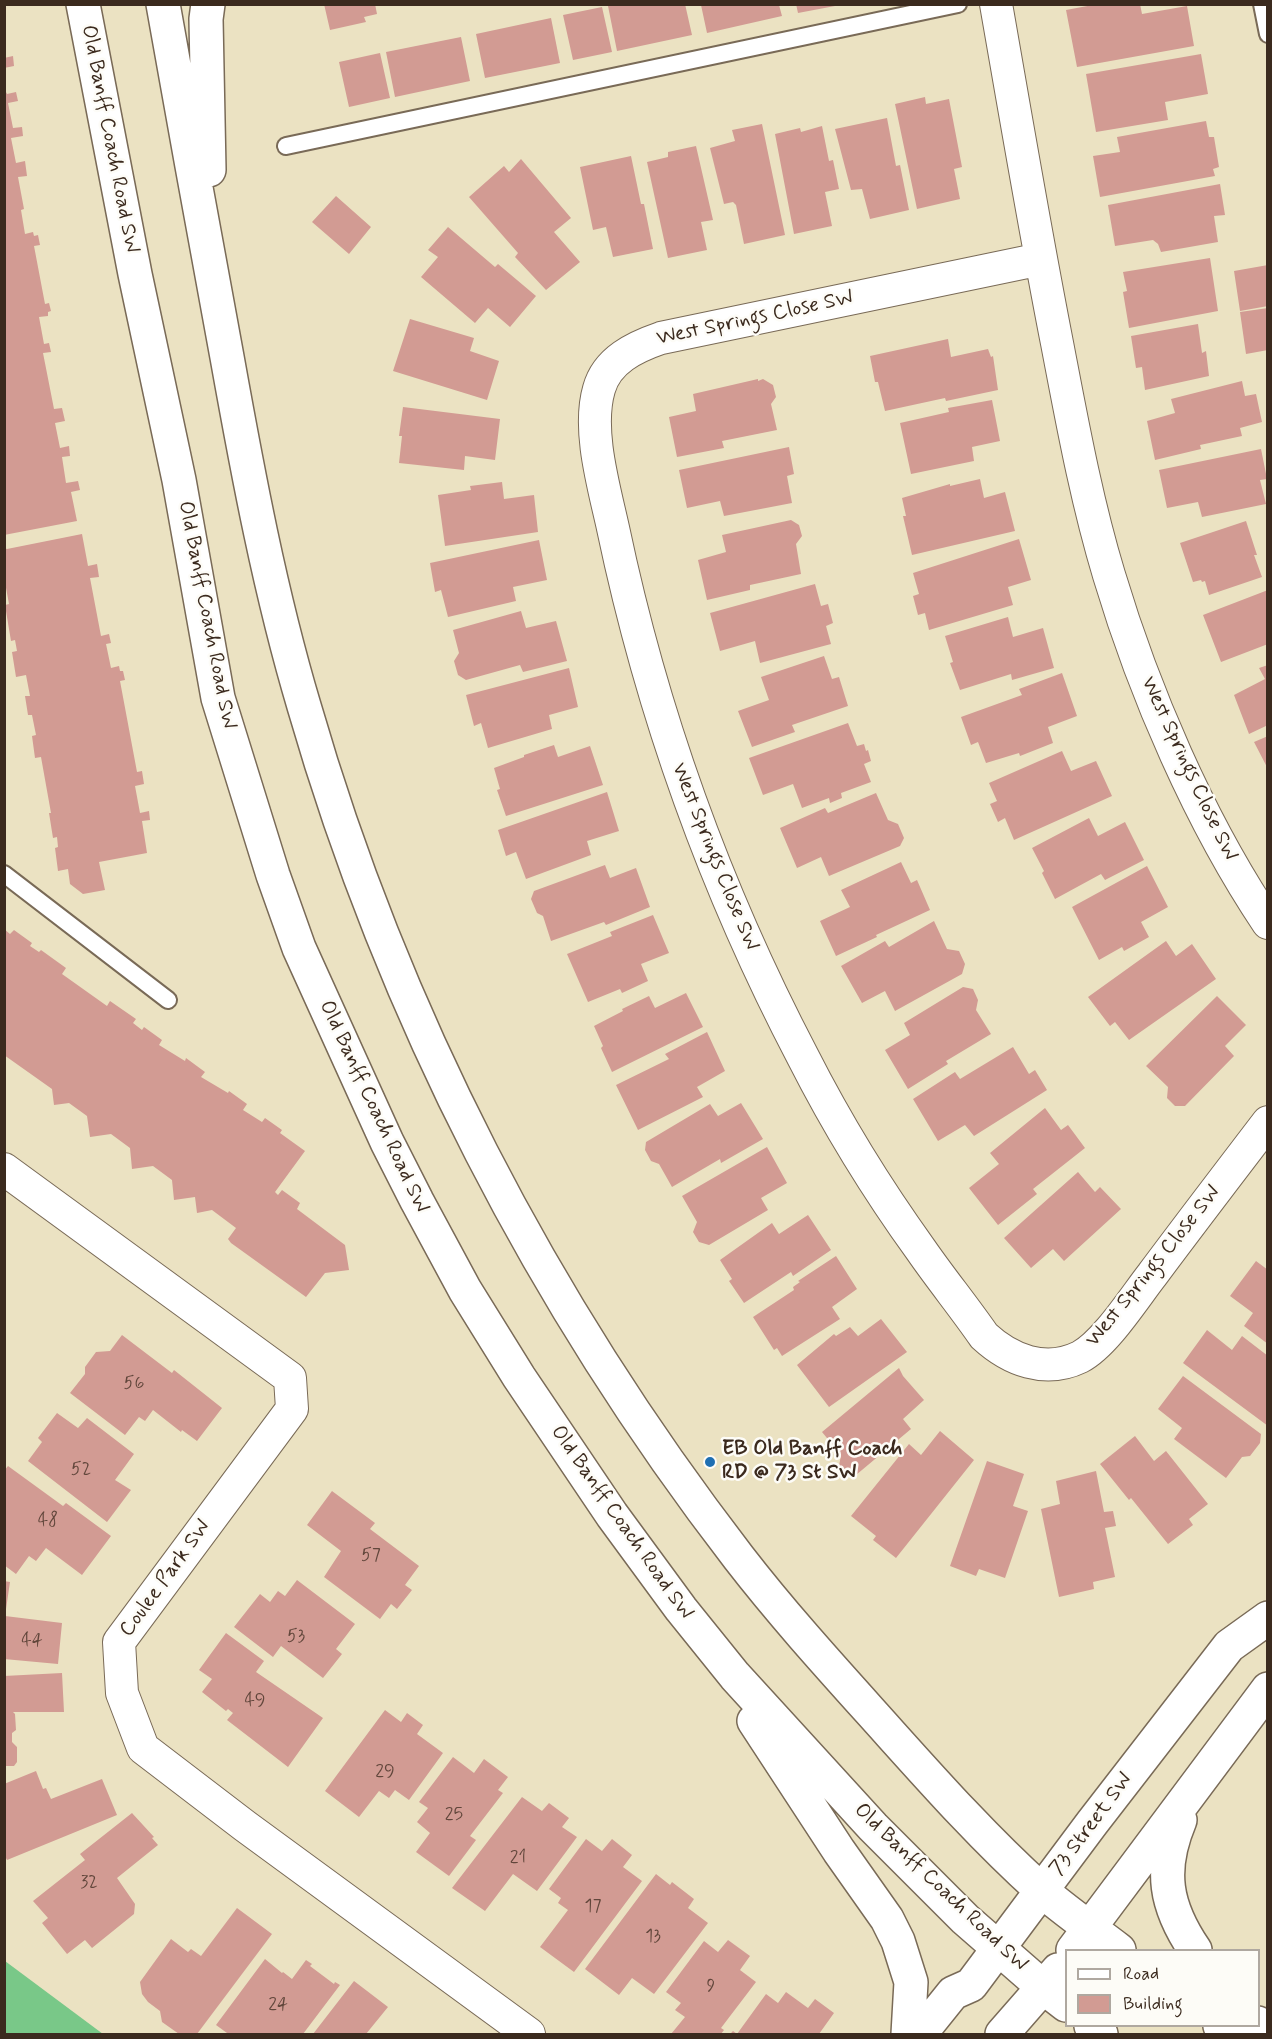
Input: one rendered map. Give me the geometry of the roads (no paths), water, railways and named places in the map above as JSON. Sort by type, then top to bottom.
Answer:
[{"type":"main road","name":"Old Banff Coach Road SW","points":[[83,4],[135,274],[179,480],[218,698],[273,875],[299,948],[387,1142],[465,1290],[519,1377],[612,1515],[681,1609],[735,1676],[873,1827],[965,1919],[1055,1997]]},
{"type":"main road","points":[[163,4],[249,475],[303,704],[351,856],[396,972],[456,1102],[519,1224],[579,1326],[651,1439],[740,1559],[807,1642],[960,1810],[1042,1890],[1081,1939],[1116,1949]]},
{"type":"main road","points":[[208,4],[206,19],[210,267]]},
{"type":"main road","points":[[681,1609],[839,1851],[887,1919],[906,1961],[911,1982],[908,2034]]},
{"type":"main road","name":"73 Street SW","points":[[920,2034],[953,1993],[971,1986],[1229,1646],[1268,1618]]},
{"type":"main road","points":[[1081,1939],[1268,1689]]},
{"type":"main road","points":[[1191,1794],[1170,1843],[1167,1878],[1174,1913],[1194,1949]]},
{"type":"main road","points":[[1002,2034],[1055,1997],[1065,1962]]},
{"type":"street","name":"West Springs Close SW","points":[[996,4],[1081,472],[1109,576],[1162,722],[1227,855],[1268,923]]},
{"type":"street","name":"West Springs Close SW","points":[[1041,259],[661,338],[623,354],[599,386],[595,407],[596,430],[602,475],[623,575],[657,705],[701,832],[757,964],[798,1048],[856,1152],[919,1248],[984,1336],[996,1347],[1010,1356],[1029,1363],[1049,1364],[1080,1356],[1097,1344],[1268,1122]]},
{"type":"street","name":"Coulee Park SW","points":[[4,1169],[290,1378],[292,1410],[119,1642],[122,1693],[143,1748],[245,1826],[529,2034]]},
{"type":"lane","points":[[285,146],[957,4]]},
{"type":"lane","points":[[1262,4],[1268,34]]},
{"type":"lane","points":[[4,874],[168,1000]]},
{"type":"place","name":"EB Old Banff Coach RD @ 73 St SW","points":[[710,1462]]}]
